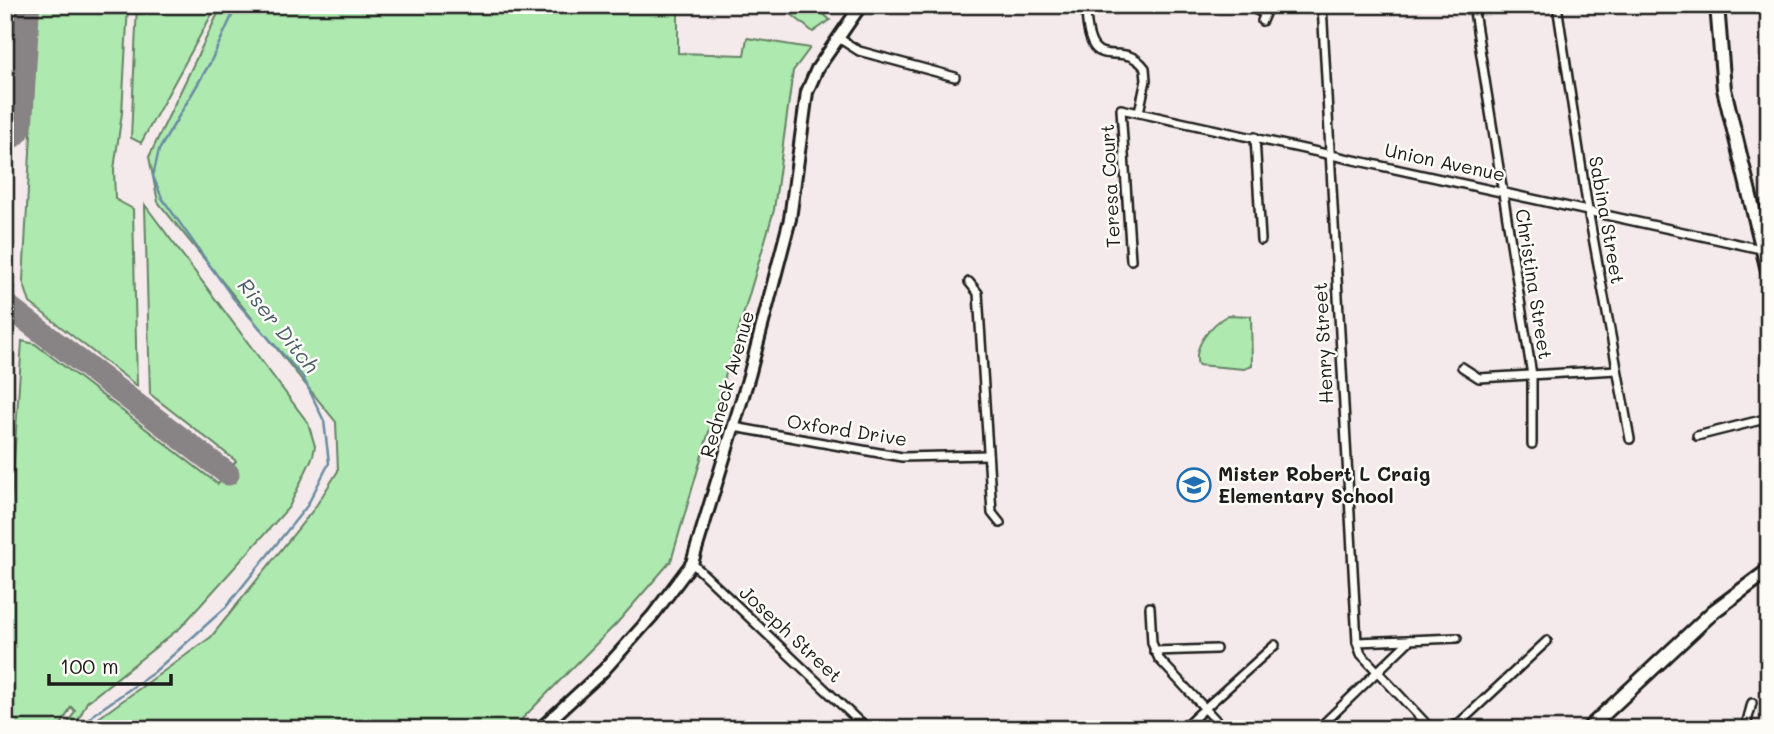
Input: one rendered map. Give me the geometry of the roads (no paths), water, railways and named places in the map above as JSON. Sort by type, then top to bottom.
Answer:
[{"type":"main road","points":[[1717,5],[1724,89],[1765,248],[1769,275]]},
{"type":"main road","points":[[1588,729],[1731,598],[1769,569]]},
{"type":"street","name":"Redneck Avenue","points":[[540,729],[603,671],[653,615],[692,564],[734,427],[790,219],[807,92],[817,69],[861,5]]},
{"type":"street","points":[[1086,5],[1087,34],[1093,46],[1101,51],[1136,60],[1145,68],[1146,80],[1139,113]]},
{"type":"street","points":[[1245,5],[1265,13],[1262,21]]},
{"type":"street","name":"Henry Street","points":[[1322,5],[1357,642],[1361,654],[1431,729]]},
{"type":"street","name":"Christina Street","points":[[1473,5],[1532,375],[1532,444]]},
{"type":"street","name":"Sabina Street","points":[[1557,5],[1588,210],[1630,439]]},
{"type":"street","points":[[837,37],[859,51],[955,77]]},
{"type":"street","name":"Union Avenue","points":[[1121,109],[1765,248]]},
{"type":"street","name":"Teresa Court","points":[[1121,109],[1131,260]]},
{"type":"street","points":[[1255,138],[1261,240]]},
{"type":"street","points":[[969,282],[978,293],[992,513],[1000,523]]},
{"type":"street","points":[[1462,367],[1479,378],[1617,370]]},
{"type":"street","points":[[1697,436],[1769,418]]},
{"type":"street","name":"Oxford Drive","points":[[734,427],[902,457],[988,455]]},
{"type":"street","name":"Joseph Street","points":[[692,564],[867,729]]},
{"type":"street","points":[[1150,607],[1154,651],[1224,729]]},
{"type":"street","points":[[1357,642],[1457,638]]},
{"type":"street","points":[[1318,729],[1410,640]]},
{"type":"street","points":[[1453,729],[1547,640]]},
{"type":"street","points":[[1182,729],[1275,645]]},
{"type":"street","points":[[1154,651],[1216,649]]},
{"type":"street","points":[[1745,729],[1752,703]]},
{"type":"waterway","name":"Riser Ditch","points":[[82,729],[94,714],[153,673],[226,607],[307,506],[329,463],[324,421],[303,377],[233,298],[162,198],[153,176],[159,150],[210,63],[237,5]]},
{"type":"waterway","points":[[1721,721],[1722,729]]},
{"type":"place","name":"Mister Robert L Craig Elementary School","points":[[1194,485]]}]
